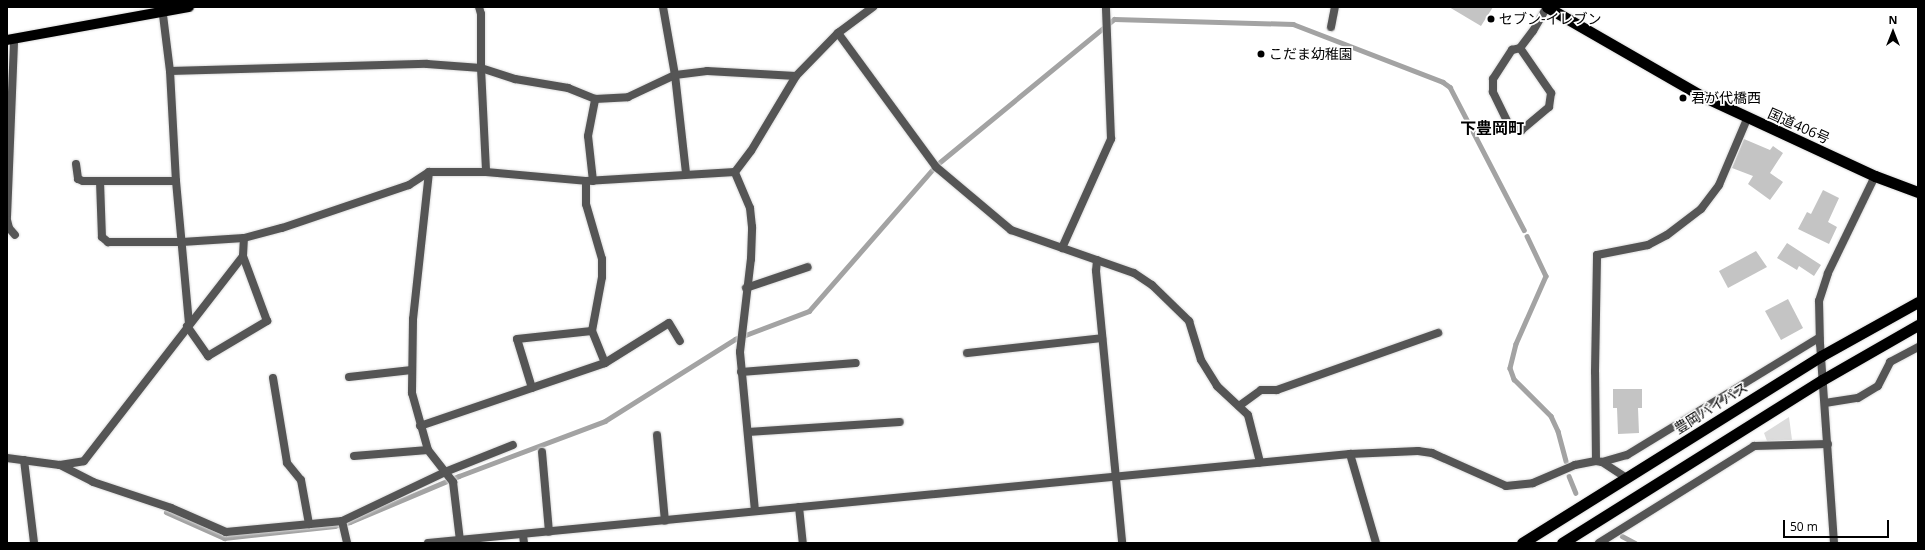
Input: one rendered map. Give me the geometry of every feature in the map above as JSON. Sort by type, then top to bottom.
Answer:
[{"type":"highway","name":"国道406号","points":[[1547,7],[1698,94],[1747,119],[1875,176],[1918,192]]},
{"type":"highway","name":"豊岡バイパス","points":[[1522,543],[1821,356],[1918,302]]},
{"type":"highway","points":[[1562,543],[1822,380],[1918,325]]},
{"type":"main road","points":[[11,40],[162,10],[189,7]]},
{"type":"street","points":[[479,7],[481,14],[481,68],[486,172]]},
{"type":"street","points":[[663,7],[675,74],[686,173]]},
{"type":"street","points":[[858,7],[861,16]]},
{"type":"street","points":[[735,172],[751,152],[796,76],[838,33],[873,7]]},
{"type":"street","points":[[1062,248],[1111,139],[1106,7]]},
{"type":"street","points":[[1331,27],[1335,7]]},
{"type":"street","points":[[1520,48],[1551,93],[1549,107],[1522,130],[1509,125],[1493,92],[1493,79],[1512,50],[1520,48],[1547,7]]},
{"type":"street","points":[[162,10],[170,71],[176,181],[188,325],[208,356],[267,322],[243,256],[244,238]]},
{"type":"street","points":[[838,33],[936,167],[1011,230],[1134,273],[1152,285],[1189,320],[1202,360],[1217,386],[1248,415],[1260,462]]},
{"type":"street","points":[[11,40],[7,218],[9,228],[15,235]]},
{"type":"street","points":[[170,71],[427,64],[481,68],[515,79],[568,88],[595,99],[628,97],[675,74],[707,72],[796,76]]},
{"type":"street","points":[[595,99],[588,136],[590,181],[586,204],[602,259],[602,277],[592,331],[605,363]]},
{"type":"street","points":[[1599,461],[1595,372],[1597,255],[1648,245],[1667,235],[1701,209],[1719,185],[1747,119]]},
{"type":"street","points":[[76,164],[78,179],[100,181],[176,181]]},
{"type":"street","points":[[100,181],[102,237],[108,242],[182,242],[244,238],[319,217],[409,185],[429,172],[486,172],[590,181],[686,173],[735,172]]},
{"type":"street","points":[[429,172],[413,319],[412,393],[420,426],[428,450],[449,477],[460,541]]},
{"type":"street","points":[[735,172],[751,214],[752,244],[740,342],[741,372],[755,511]]},
{"type":"street","points":[[1834,543],[1825,403],[1819,338],[1819,301],[1823,286],[1875,176]]},
{"type":"street","points":[[7,458],[60,465],[84,461],[243,256]]},
{"type":"street","points":[[1097,260],[1102,338],[1122,543]]},
{"type":"street","points":[[746,288],[808,267]]},
{"type":"street","points":[[420,426],[605,363],[669,323],[680,341]]},
{"type":"street","points":[[532,388],[518,339],[592,331]]},
{"type":"street","points":[[1239,406],[1261,390],[1276,390],[1438,333]]},
{"type":"street","points":[[967,353],[1102,338]]},
{"type":"street","points":[[428,543],[524,539],[549,532],[1350,454],[1418,451],[1432,453],[1506,486],[1533,483],[1576,465],[1627,455],[1819,338]]},
{"type":"street","points":[[1825,403],[1858,398],[1878,386],[1890,362],[1918,347]]},
{"type":"street","points":[[741,372],[856,363]]},
{"type":"street","points":[[349,377],[412,370]]},
{"type":"street","points":[[273,378],[286,463],[301,480],[310,524]]},
{"type":"street","points":[[748,432],[900,422]]},
{"type":"street","points":[[658,434],[665,521]]},
{"type":"street","points":[[1599,543],[1754,446],[1828,444]]},
{"type":"street","points":[[60,465],[93,482],[171,508],[226,532],[342,521],[449,477],[513,445]]},
{"type":"street","points":[[354,456],[428,450]]},
{"type":"street","points":[[542,452],[549,532]]},
{"type":"street","points":[[1350,454],[1376,543]]},
{"type":"street","points":[[24,460],[34,543]]},
{"type":"street","points":[[1599,461],[1627,478]]},
{"type":"street","points":[[799,508],[803,543]]},
{"type":"street","points":[[342,521],[346,543]]},
{"type":"shaded area","points":[[1789,417],[1792,440],[1767,441],[1764,433]]},
{"type":"building","points":[[1449,7],[1493,7],[1481,26]]},
{"type":"building","points":[[1744,139],[1770,150],[1773,146],[1783,153],[1770,173],[1783,182],[1770,200],[1748,184],[1753,176],[1732,168]]},
{"type":"building","points":[[1823,190],[1839,198],[1828,222],[1837,227],[1829,244],[1798,229],[1807,212],[1811,214]]},
{"type":"building","points":[[1787,243],[1821,265],[1814,276],[1799,266],[1797,270],[1777,258]]},
{"type":"building","points":[[1756,251],[1767,267],[1728,288],[1719,271]]},
{"type":"building","points":[[1788,299],[1803,328],[1781,340],[1765,311]]},
{"type":"building","points":[[1613,389],[1642,389],[1642,408],[1638,408],[1639,433],[1618,434],[1617,408],[1613,408]]},
{"type":"waterway","points":[[940,162],[1114,19],[1293,24],[1443,82],[1450,87],[1524,230]]},
{"type":"waterway","points":[[166,512],[224,538],[334,526],[350,522],[459,476],[605,421],[735,339],[809,311],[931,171]]},
{"type":"waterway","points":[[1527,236],[1546,276],[1516,344],[1510,368],[1514,379],[1551,416],[1558,431],[1566,461]]},
{"type":"waterway","points":[[1569,476],[1576,493]]},
{"type":"waterway","points":[[1622,536],[1635,543]]},
{"type":"place","name":"セブン-イレブン","points":[[1491,19]]},
{"type":"place","name":"こだま幼稚園","points":[[1261,54]]},
{"type":"place","name":"君が代橋西","points":[[1683,98]]},
{"type":"district","name":"下豊岡町","points":[[1492,128]]}]
